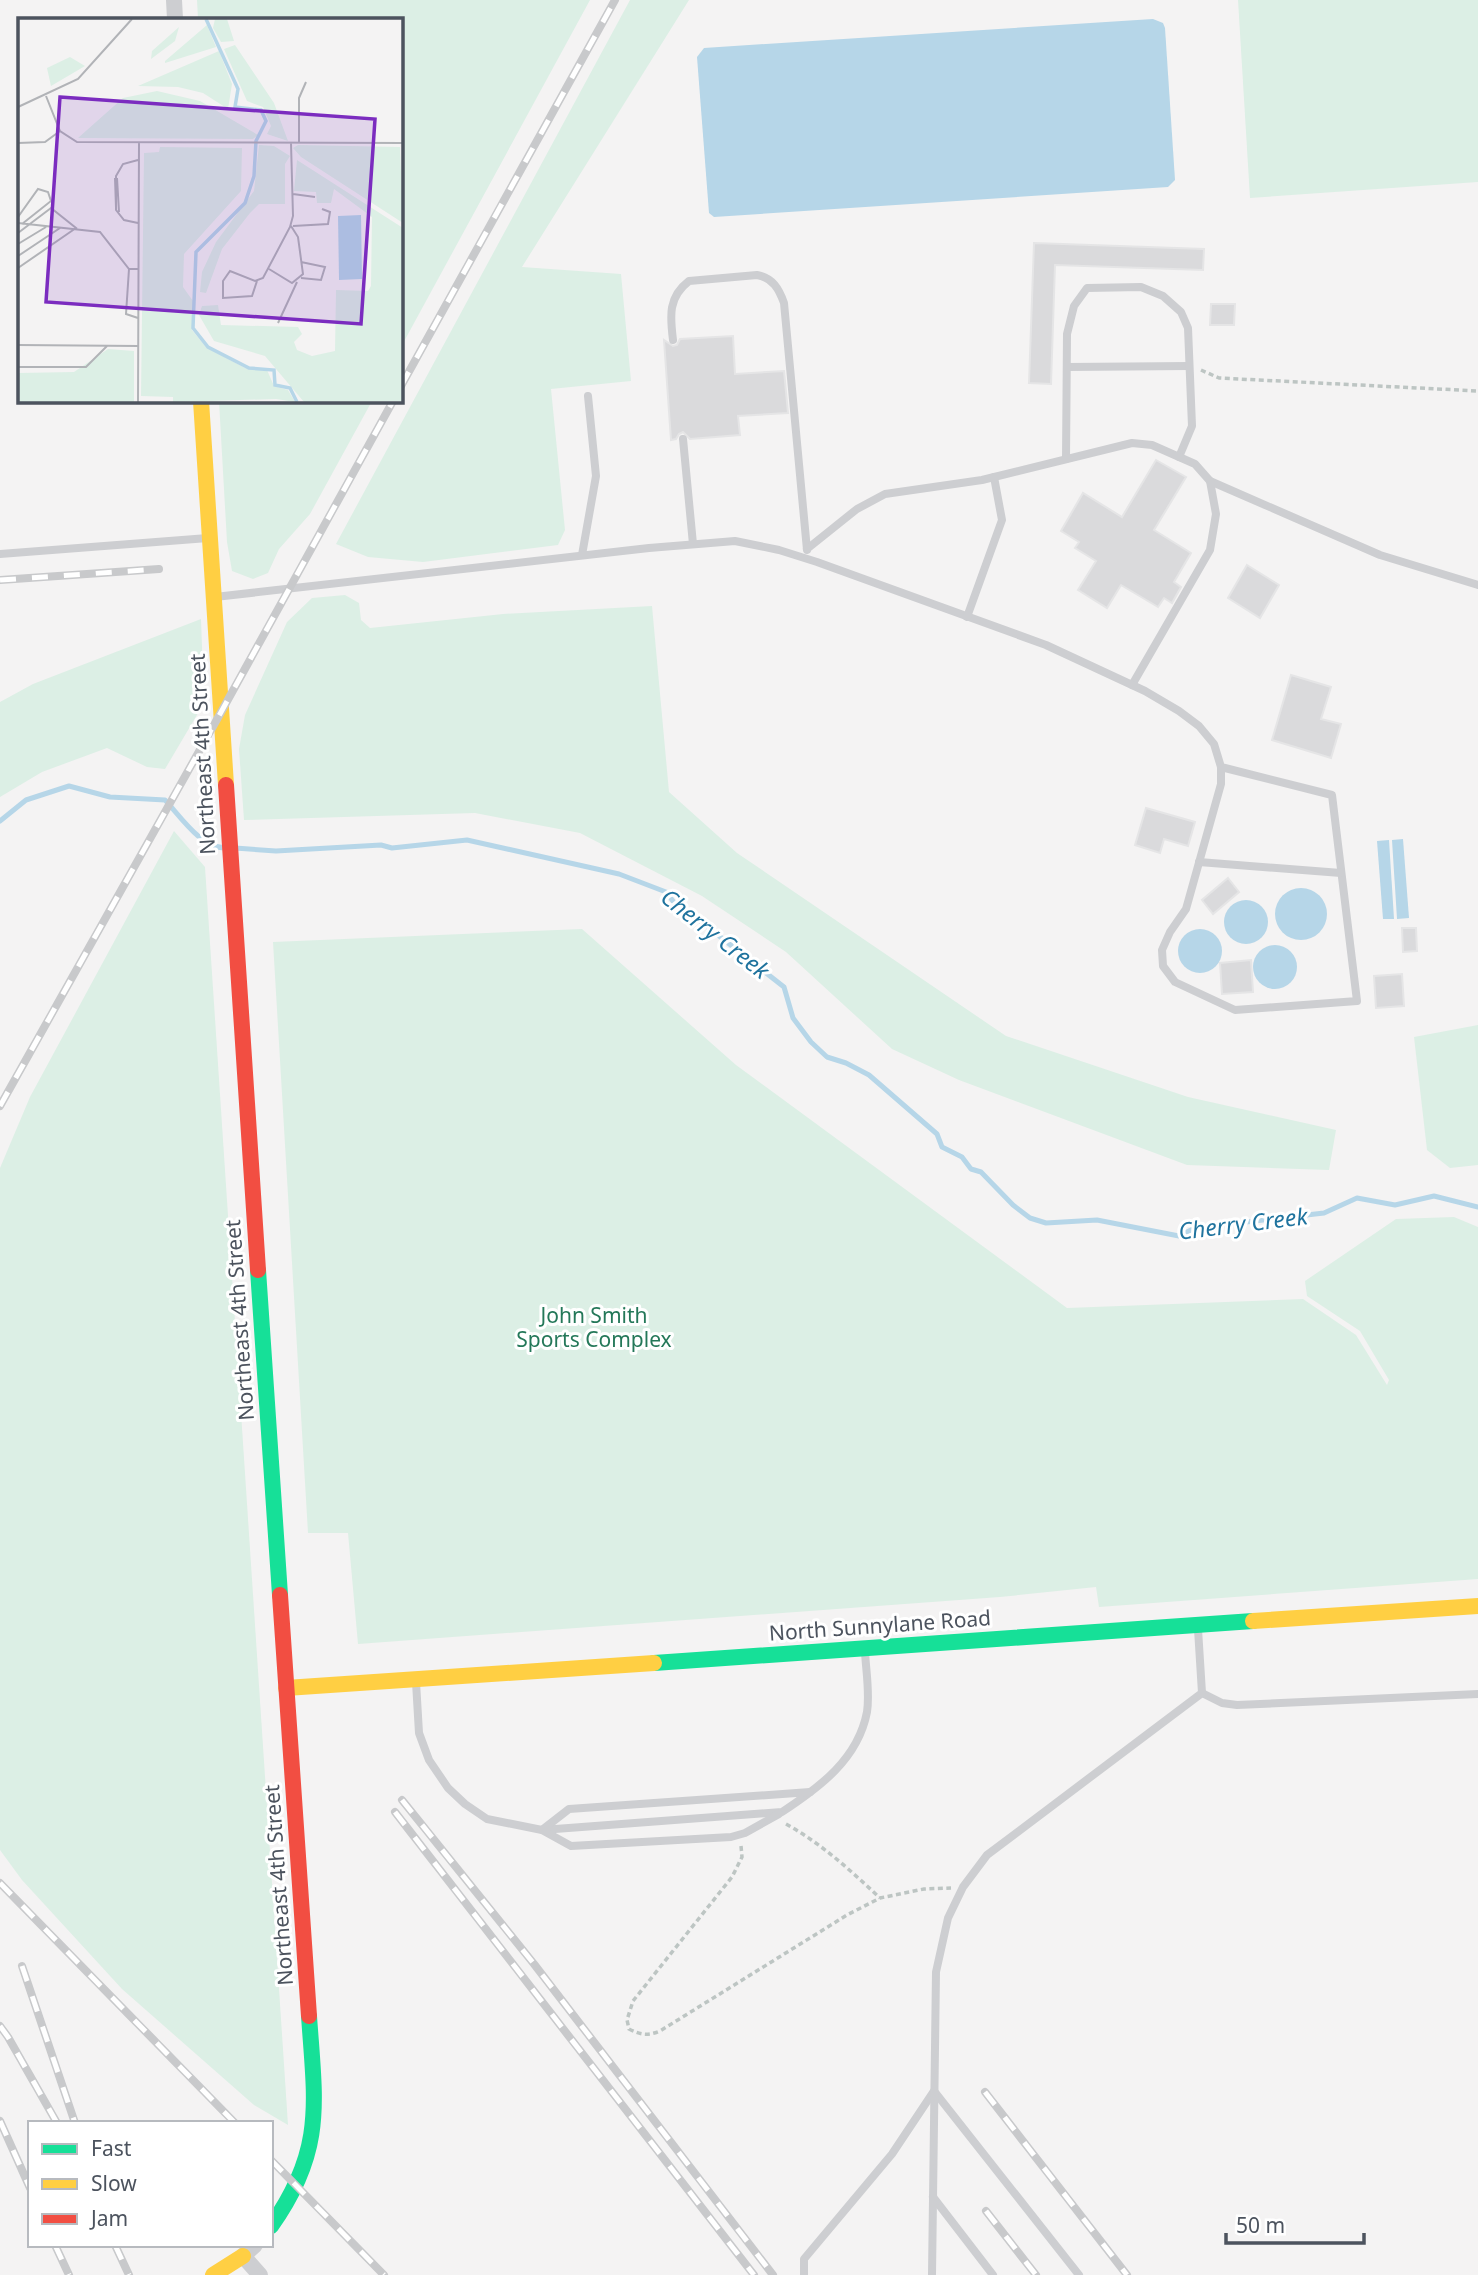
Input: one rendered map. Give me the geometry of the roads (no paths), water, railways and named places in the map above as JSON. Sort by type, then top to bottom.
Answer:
[{"type":"street","points":[[174,0],[175,18]]},
{"type":"street","name":"Northeast 4th Street","points":[[201,402],[314,2085],[313,2131],[304,2166],[273,2223]]},
{"type":"street","name":"North Sunnylane Road","points":[[286,1688],[1478,1606]]},
{"type":"street","points":[[213,2275],[249,2250],[260,2275]]},
{"type":"lane","points":[[673,340],[670,313],[682,286],[689,281],[757,275],[766,276],[780,289],[784,303],[808,559]]},
{"type":"lane","points":[[1066,459],[1067,334],[1074,306],[1087,288],[1141,287],[1163,296],[1181,312],[1188,328],[1192,426],[1179,457]]},
{"type":"lane","points":[[1067,367],[1189,366]]},
{"type":"lane","points":[[582,555],[596,476],[588,396]]},
{"type":"lane","points":[[683,439],[693,544]]},
{"type":"lane","points":[[807,549],[857,509],[885,494],[994,477],[1132,443],[1152,445],[1195,464],[1210,481],[1380,555],[1478,585]]},
{"type":"lane","points":[[967,617],[1002,520],[994,477]]},
{"type":"lane","points":[[1132,685],[1210,550],[1216,514],[1210,481]]},
{"type":"lane","points":[[0,554],[211,538]]},
{"type":"lane","points":[[215,597],[582,555],[735,541],[752,543],[808,559],[1046,645],[1132,685],[1179,710],[1199,726],[1214,744],[1221,767],[1221,784],[1186,909],[1170,932],[1162,950],[1163,966],[1175,982],[1235,1010],[1357,1001],[1332,795],[1221,767]]},
{"type":"lane","points":[[1199,862],[1341,873]]},
{"type":"lane","points":[[1198,1626],[1202,1693]]},
{"type":"lane","points":[[542,1830],[571,1846],[731,1837],[774,1817],[813,1791],[851,1753],[867,1710],[865,1648]]},
{"type":"lane","points":[[416,1679],[419,1733],[429,1760],[448,1788],[487,1819],[542,1830],[782,1812]]},
{"type":"lane","points":[[1202,1693],[1222,1703],[1237,1705],[1478,1695]]},
{"type":"lane","points":[[932,2275],[936,1972],[948,1918],[963,1887],[987,1855],[1202,1693]]},
{"type":"lane","points":[[542,1830],[569,1809],[813,1791]]},
{"type":"lane","points":[[804,2275],[804,2259],[892,2154],[934,2091]]},
{"type":"lane","points":[[934,2091],[1079,2275]]},
{"type":"lane","points":[[933,2197],[993,2275]]},
{"type":"water","points":[[1153,19],[1163,23],[1165,28],[1175,180],[1168,187],[714,217],[709,213],[697,57],[704,48]]},
{"type":"water","points":[[1403,839],[1409,918],[1397,919],[1392,840]]},
{"type":"water","points":[[1389,840],[1394,919],[1383,919],[1377,841]]},
{"type":"water","points":[[1301,888],[1320,895],[1327,914],[1320,933],[1301,940],[1282,933],[1275,914],[1282,895]]},
{"type":"water","points":[[1246,900],[1261,907],[1268,922],[1261,937],[1246,944],[1231,937],[1224,922],[1231,907]]},
{"type":"water","points":[[1200,929],[1215,936],[1222,951],[1215,966],[1200,973],[1185,966],[1178,951],[1185,936]]},
{"type":"water","points":[[1275,945],[1290,952],[1297,967],[1290,982],[1275,989],[1260,982],[1253,967],[1260,952]]},
{"type":"waterway","name":"Cherry Creek","points":[[0,821],[26,800],[69,786],[110,797],[165,800],[199,837],[225,848]]},
{"type":"waterway","name":"Cherry Creek","points":[[235,848],[276,851],[381,845],[392,848],[467,840],[619,874],[666,892],[679,909],[695,917],[784,987],[793,1018],[811,1042],[827,1057],[869,1075],[937,1134],[942,1147],[962,1157],[971,1169],[981,1172],[1013,1205],[1030,1218],[1046,1223],[1097,1220],[1179,1236],[1195,1228],[1324,1213],[1357,1198],[1395,1205],[1434,1196],[1478,1207]]},
{"type":"railway","points":[[402,384],[615,0]]},
{"type":"railway","points":[[0,1106],[392,402]]},
{"type":"railway","points":[[0,580],[159,569]]},
{"type":"railway","points":[[402,1800],[534,1964],[773,2275]]},
{"type":"railway","points":[[395,1812],[754,2275]]},
{"type":"railway","points":[[0,1883],[233,2121]]},
{"type":"railway","points":[[22,1966],[74,2121]]},
{"type":"railway","points":[[0,2026],[56,2121]]},
{"type":"railway","points":[[985,2092],[1127,2275]]},
{"type":"railway","points":[[0,2121],[28,2184]]},
{"type":"railway","points":[[273,2162],[384,2275]]},
{"type":"railway","points":[[986,2211],[1036,2275]]},
{"type":"railway","points":[[56,2247],[69,2275]]},
{"type":"railway","points":[[116,2247],[129,2275]]},
{"type":"park label","name":"John Smith Sports Complex","points":[[594,1328]]}]
